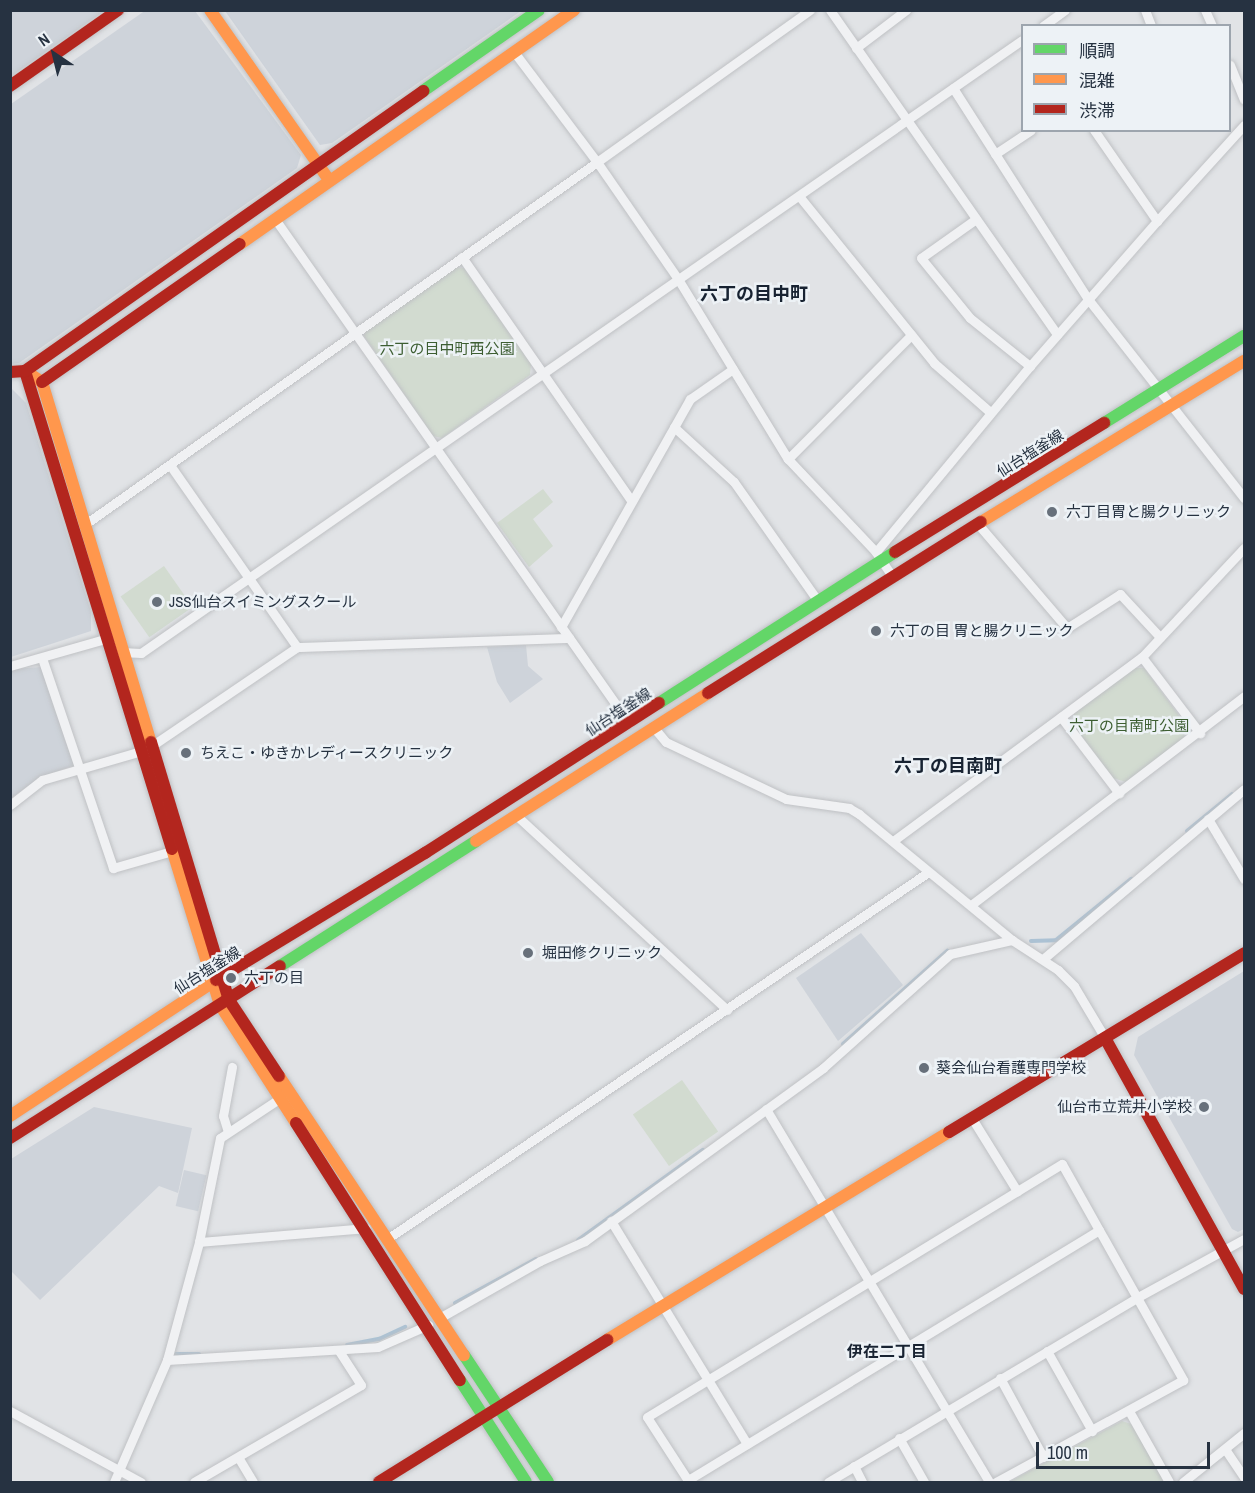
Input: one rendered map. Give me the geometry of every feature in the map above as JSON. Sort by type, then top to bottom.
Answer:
[{"type":"street","points":[[10,86],[118,10]]},
{"type":"street","points":[[210,10],[329,180]]},
{"type":"street","points":[[10,372],[25,371],[539,10]]},
{"type":"street","points":[[42,382],[574,10]]},
{"type":"street","points":[[84,525],[810,10]]},
{"type":"street","points":[[830,10],[1057,334]]},
{"type":"street","points":[[856,48],[906,10]]},
{"type":"street","points":[[1046,24],[1065,10]]},
{"type":"street","points":[[1205,10],[1211,24]]},
{"type":"street","points":[[105,639],[121,652],[141,653],[1021,41]]},
{"type":"street","points":[[514,52],[597,162],[678,279],[788,459],[879,556],[892,576]]},
{"type":"street","points":[[1231,67],[1245,99]]},
{"type":"street","points":[[953,88],[1088,299],[1161,388],[1172,406],[1245,498]]},
{"type":"street","points":[[879,556],[990,412],[1157,221],[1245,125]]},
{"type":"street","points":[[995,154],[1028,132]]},
{"type":"street","points":[[1095,132],[1157,221]]},
{"type":"street","points":[[799,195],[934,363],[990,412]]},
{"type":"street","points":[[275,219],[353,334],[629,723]]},
{"type":"street","points":[[976,219],[921,258],[970,318],[1030,366]]},
{"type":"street","points":[[462,257],[631,500]]},
{"type":"street","points":[[788,459],[911,335]]},
{"type":"street","name":"仙台塩釜線","points":[[10,1116],[215,981],[629,723],[818,601],[879,556],[1245,336]]},
{"type":"street","points":[[10,1138],[892,576],[1245,361]]},
{"type":"street","points":[[561,627],[690,399],[733,369]]},
{"type":"street","points":[[25,371],[42,382],[121,652],[172,851],[224,1002],[279,1100],[428,1325],[526,1482]]},
{"type":"street","points":[[25,371],[105,639],[145,749],[215,981]]},
{"type":"street","points":[[674,427],[734,482],[818,601]]},
{"type":"street","points":[[170,465],[297,647]]},
{"type":"street","points":[[977,523],[1067,628],[1120,594],[1160,637]]},
{"type":"street","points":[[893,841],[1142,657],[1245,548]]},
{"type":"street","points":[[10,804],[42,780],[78,772],[145,749],[297,647],[569,638]]},
{"type":"street","points":[[10,666],[105,639]]},
{"type":"street","points":[[1142,657],[1200,733]]},
{"type":"street","points":[[42,658],[78,772],[113,868],[172,851]]},
{"type":"street","points":[[971,904],[1200,733],[1245,696]]},
{"type":"street","points":[[1061,717],[1119,793]]},
{"type":"street","points":[[655,729],[666,742],[786,799],[849,808],[893,841],[927,873],[971,904],[1012,940],[1043,959],[1074,986],[1245,1289]]},
{"type":"street","points":[[1043,959],[1245,789]]},
{"type":"street","points":[[517,816],[727,1010]]},
{"type":"street","points":[[1208,819],[1245,879]]},
{"type":"street","points":[[387,1239],[927,873]]},
{"type":"street","points":[[441,1317],[540,1261],[585,1241],[823,1068],[950,954],[1012,940]]},
{"type":"street","points":[[379,1482],[663,1305],[973,1120],[1245,953]]},
{"type":"street","points":[[224,1002],[441,1317],[548,1482]]},
{"type":"street","points":[[228,1132],[223,1116],[232,1067]]},
{"type":"street","points":[[114,1482],[117,1470],[167,1360],[199,1242],[220,1138],[279,1100]]},
{"type":"street","points":[[766,1109],[948,1408],[989,1482]]},
{"type":"street","points":[[973,1120],[1017,1191]]},
{"type":"street","points":[[996,1482],[1183,1380],[1138,1297],[1062,1164],[647,1417],[688,1481],[1099,1230]]},
{"type":"street","points":[[611,1221],[747,1444]]},
{"type":"street","points":[[199,1242],[365,1228]]},
{"type":"street","points":[[828,1482],[948,1408],[1138,1297],[1245,1239]]},
{"type":"street","points":[[167,1360],[378,1347],[428,1325]]},
{"type":"street","points":[[194,1482],[361,1385],[339,1351]]},
{"type":"street","points":[[1047,1351],[1092,1431]]},
{"type":"street","points":[[1000,1378],[1043,1457]]},
{"type":"street","points":[[10,1410],[141,1482]]},
{"type":"street","points":[[1129,1411],[1169,1482]]},
{"type":"street","points":[[1183,1482],[1245,1433]]},
{"type":"street","points":[[899,1438],[924,1482]]},
{"type":"street","points":[[1225,1449],[1245,1477]]},
{"type":"street","points":[[238,1457],[254,1482]]},
{"type":"street","points":[[854,1466],[862,1482]]},
{"type":"shaded area","points":[[11,10],[104,10],[104,11],[11,76]]},
{"type":"shaded area","points":[[146,10],[195,11],[301,155],[297,168],[19,363],[11,364],[11,104]]},
{"type":"shaded area","points":[[225,11],[521,11],[332,143],[320,145]]},
{"type":"shaded area","points":[[11,388],[26,403],[91,612],[91,631],[11,657]]},
{"type":"shaded area","points":[[526,645],[528,666],[543,679],[510,703],[497,682],[487,647]]},
{"type":"shaded area","points":[[43,667],[75,765],[41,777],[11,798],[11,669]]},
{"type":"shaded area","points":[[861,933],[903,985],[838,1041],[796,978]]},
{"type":"shaded area","name":"仙台市立荒井小学校","points":[[1244,971],[1244,1229],[1238,1232],[1232,1229],[1134,1055],[1138,1037]]},
{"type":"shaded area","points":[[94,1107],[192,1128],[178,1193],[159,1186],[40,1300],[11,1271],[11,1159]]},
{"type":"shaded area","points":[[184,1170],[206,1175],[198,1211],[176,1206]]},
{"type":"green space","name":"六丁の目中町西公園","points":[[455,267],[464,268],[531,364],[530,375],[442,438],[433,436],[364,336],[366,329]]},
{"type":"green space","points":[[543,489],[553,502],[533,519],[553,546],[529,567],[497,523]]},
{"type":"green space","name":"JSS仙台スイミングスクール","points":[[164,566],[193,607],[149,637],[121,596]]},
{"type":"green space","name":"六丁の目南町公園","points":[[1133,668],[1144,668],[1186,725],[1184,739],[1126,782],[1113,778],[1073,725],[1074,712]]},
{"type":"green space","points":[[682,1080],[718,1132],[669,1166],[633,1114]]},
{"type":"green space","points":[[1122,1421],[1134,1425],[1165,1482],[1009,1482]]},
{"type":"waterway","points":[[1187,831],[1232,794]]},
{"type":"waterway","points":[[1031,941],[1056,940],[1131,879]]},
{"type":"waterway","points":[[843,1044],[947,951]]},
{"type":"waterway","points":[[578,1240],[703,1150]]},
{"type":"waterway","points":[[455,1303],[536,1259]]},
{"type":"waterway","points":[[347,1345],[379,1339],[405,1327]]},
{"type":"waterway","points":[[176,1354],[199,1354]]},
{"type":"traffic: fast","points":[[423,91],[539,10]]},
{"type":"traffic: fast","points":[[1104,423],[1244,336]]},
{"type":"traffic: fast","points":[[659,703],[895,552]]},
{"type":"traffic: fast","points":[[280,966],[476,841]]},
{"type":"traffic: fast","points":[[464,1355],[548,1482]]},
{"type":"traffic: fast","points":[[460,1380],[526,1482]]},
{"type":"traffic: slow","points":[[210,10],[329,180]]},
{"type":"traffic: slow","points":[[240,244],[574,10]]},
{"type":"traffic: slow","points":[[981,522],[1244,361]]},
{"type":"traffic: slow","points":[[25,371],[42,382],[151,742]]},
{"type":"traffic: slow","points":[[476,841],[708,693]]},
{"type":"traffic: slow","points":[[172,849],[220,1005],[296,1123]]},
{"type":"traffic: slow","points":[[10,1116],[216,980]]},
{"type":"traffic: slow","points":[[279,1076],[464,1355]]},
{"type":"traffic: slow","points":[[607,1340],[949,1132]]},
{"type":"traffic: jam","points":[[10,86],[118,10]]},
{"type":"traffic: jam","points":[[10,372],[25,371],[423,91]]},
{"type":"traffic: jam","points":[[42,382],[240,244]]},
{"type":"traffic: jam","points":[[25,371],[172,849]]},
{"type":"traffic: jam","points":[[895,552],[1104,423]]},
{"type":"traffic: jam","points":[[708,693],[981,522]]},
{"type":"traffic: jam","points":[[216,980],[425,853],[659,703]]},
{"type":"traffic: jam","points":[[151,742],[229,1000],[279,1076]]},
{"type":"traffic: jam","points":[[949,1132],[1244,953]]},
{"type":"traffic: jam","points":[[10,1138],[280,966]]},
{"type":"traffic: jam","points":[[1105,1038],[1244,1289]]},
{"type":"traffic: jam","points":[[296,1123],[460,1380]]},
{"type":"traffic: jam","points":[[379,1482],[607,1340]]},
{"type":"place","name":"六丁目胃と腸クリニック","points":[[1052,512]]},
{"type":"place","name":"JSS仙台スイミングスクール","points":[[157,602]]},
{"type":"place","name":"六丁の目 胃と腸クリニック","points":[[876,631]]},
{"type":"place","name":"ちえこ・ゆきかレディースクリニック","points":[[186,753]]},
{"type":"place","name":"堀田修クリニック","points":[[528,953]]},
{"type":"place","name":"六丁の目","points":[[231,978]]},
{"type":"place","name":"葵会仙台看護専門学校","points":[[924,1068]]},
{"type":"place","name":"仙台市立荒井小学校","points":[[1204,1107]]},
{"type":"district","name":"六丁の目中町","points":[[754,294]]},
{"type":"district","name":"六丁の目南町","points":[[948,766]]},
{"type":"district","name":"伊在二丁目","points":[[887,1351]]}]
